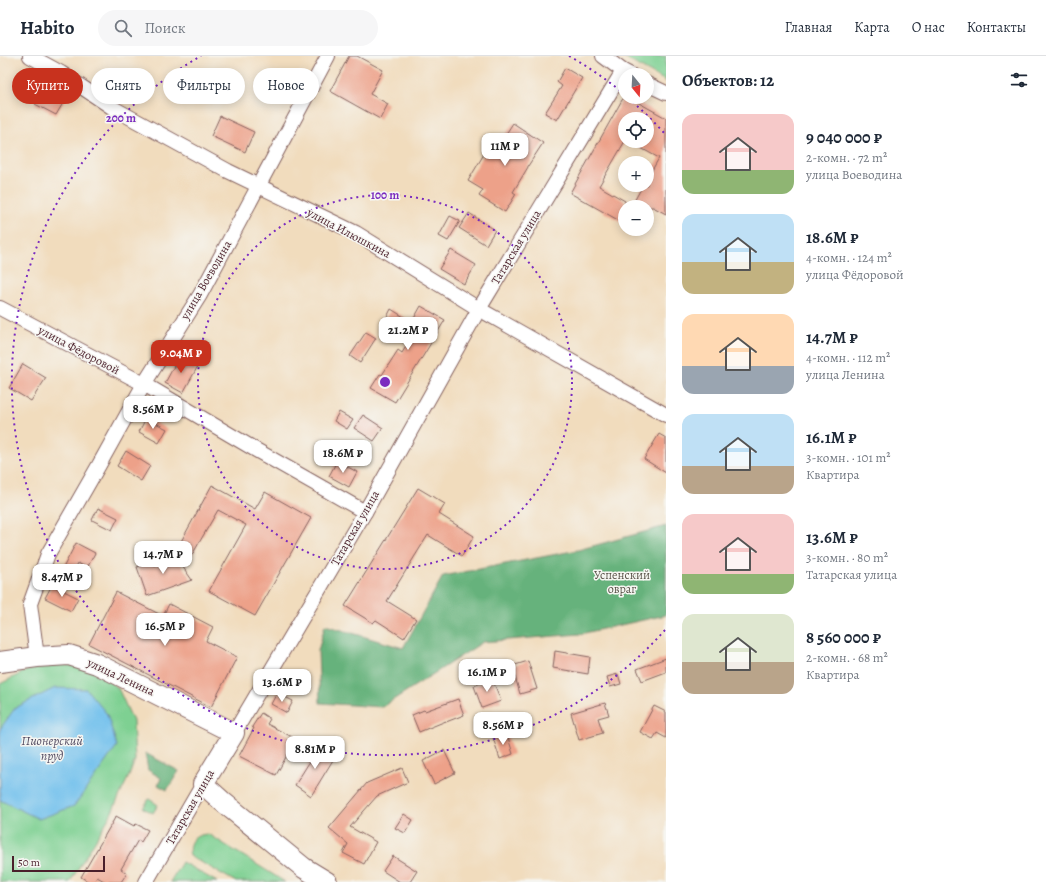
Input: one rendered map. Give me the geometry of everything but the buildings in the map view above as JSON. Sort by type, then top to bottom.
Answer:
[{"type":"street","name":"улица Илюшкина","points":[[30,56],[61,73],[113,108],[228,171],[356,233],[479,309],[666,415]]},
{"type":"street","name":"улица Воеводина","points":[[38,657],[30,604],[48,554],[144,384],[200,295],[328,56]]},
{"type":"street","points":[[603,56],[620,68]]},
{"type":"street","name":"Татарская улица","points":[[146,882],[365,512],[479,309],[618,87]]},
{"type":"street","points":[[654,87],[666,93]]},
{"type":"street","name":"улица Фёдоровой","points":[[0,308],[144,384],[365,512]]},
{"type":"street","name":"улица Ленина","points":[[0,662],[69,655],[97,664],[234,733]]},
{"type":"street","points":[[203,784],[304,868],[327,882]]},
{"type":"green space","points":[[621,56],[666,56],[666,82],[654,75],[654,68],[642,68]]},
{"type":"green space","name":"Успенский овраг","points":[[666,526],[666,615],[580,634],[483,642],[382,707],[320,703],[318,651],[325,625],[403,648],[443,576],[578,550]]},
{"type":"green space","points":[[62,664],[90,668],[118,688],[133,721],[135,760],[110,816],[70,882],[0,882],[0,684],[28,670]]},
{"type":"green space","points":[[145,753],[179,771],[167,790],[158,785],[161,778],[148,770]]},
{"type":"green space","points":[[149,799],[158,805],[153,813],[143,808]]},
{"type":"green space","points":[[208,834],[285,882],[236,882],[190,856],[190,846],[195,837]]},
{"type":"green space","points":[[182,862],[217,882],[170,882]]},
{"type":"water","name":"Пионерский пруд","points":[[55,688],[86,689],[107,714],[117,746],[74,806],[39,819],[0,800],[0,729],[15,708]]}]
